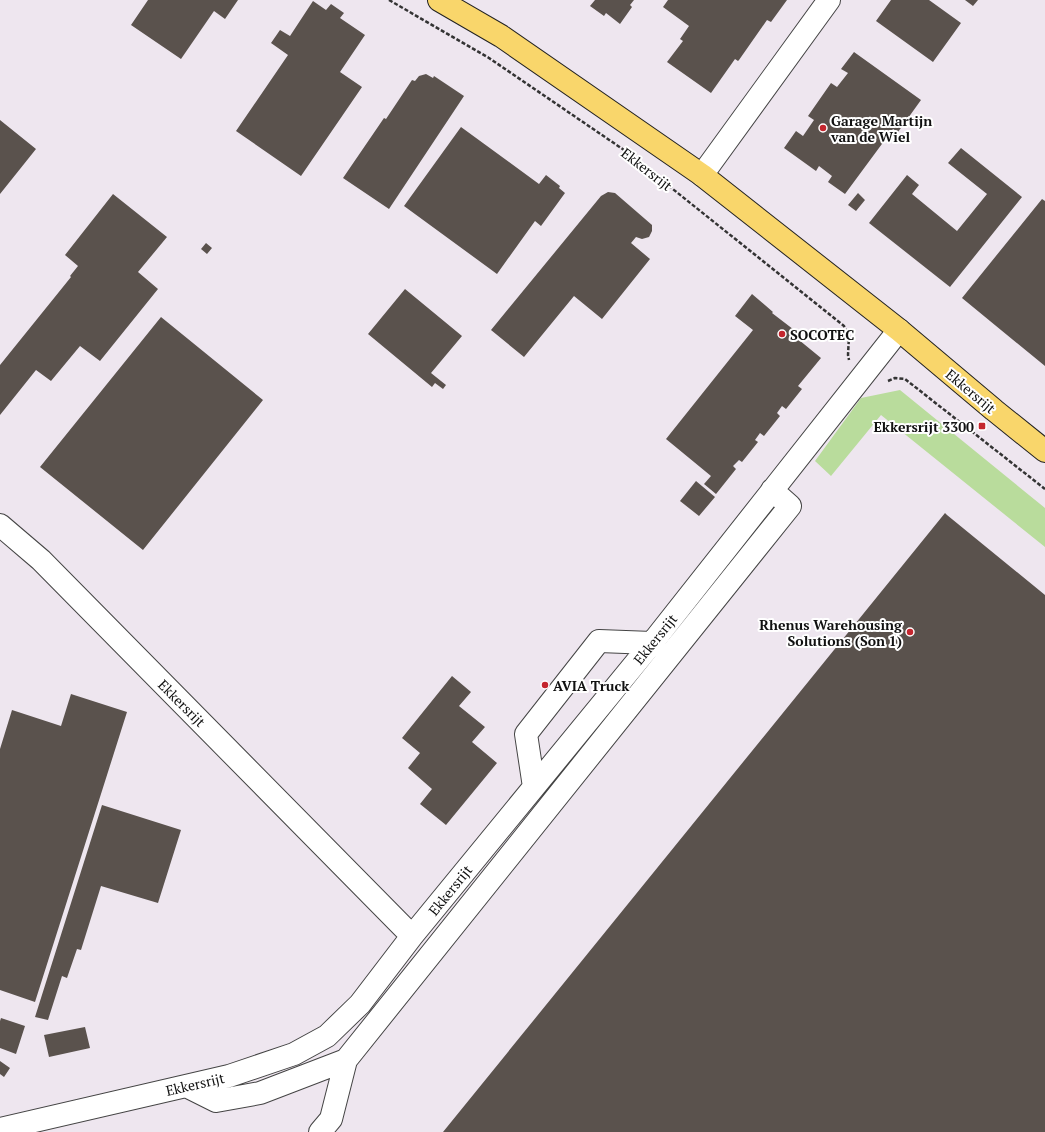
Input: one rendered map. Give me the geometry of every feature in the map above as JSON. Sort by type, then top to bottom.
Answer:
[{"type":"main road","name":"Ekkersrijt","points":[[439,0],[501,36],[702,175],[899,330],[1045,451]]},
{"type":"street","points":[[702,175],[829,0]]},
{"type":"street","name":"Ekkersrijt","points":[[0,1129],[229,1076],[294,1054],[328,1036],[360,1004],[412,936],[652,643],[899,330]]},
{"type":"street","points":[[320,1132],[332,1119],[346,1060],[790,506],[772,490]]},
{"type":"street","name":"Ekkersrijt","points":[[0,525],[41,560],[412,936]]},
{"type":"street","points":[[534,787],[526,734],[599,641],[652,643]]},
{"type":"street","points":[[186,1086],[216,1101],[260,1093],[346,1060]]},
{"type":"path","name":"Ekkersrijt","points":[[389,0],[489,58],[624,150],[844,326],[849,336],[848,355],[851,366],[869,380],[880,383],[895,378],[905,380],[1045,489]]},
{"type":"shaded area","points":[[0,0],[1045,0],[1045,1132],[0,1132]]},
{"type":"green space","points":[[900,390],[1045,508],[1045,547],[881,415],[831,476],[815,461],[861,398]]},
{"type":"building","points":[[148,0],[238,0],[225,19],[214,11],[181,59],[131,25]]},
{"type":"building","points":[[595,0],[634,0],[630,5],[632,7],[620,24],[606,13],[604,16],[590,6]]},
{"type":"building","points":[[668,0],[787,0],[771,22],[767,20],[739,60],[738,61],[735,59],[711,93],[667,62],[683,41],[680,39],[689,26],[663,7]]},
{"type":"building","points":[[891,0],[929,0],[961,23],[933,62],[876,21]]},
{"type":"building","points":[[965,0],[978,0],[973,6]]},
{"type":"building","points":[[313,1],[326,10],[331,4],[344,13],[340,18],[365,35],[340,72],[362,87],[301,176],[236,131],[288,55],[271,43],[280,30],[290,36]]},
{"type":"building","points":[[854,52],[921,100],[898,132],[893,129],[845,194],[828,182],[832,176],[819,166],[816,171],[784,148],[796,131],[803,136],[814,120],[808,116],[831,83],[837,87],[848,73],[841,69]]},
{"type":"building","points":[[426,74],[433,78],[434,76],[464,96],[389,209],[343,178],[412,80],[415,81],[419,76]]},
{"type":"building","points":[[0,120],[36,149],[0,194]]},
{"type":"building","points":[[461,127],[539,184],[546,175],[560,186],[559,188],[565,193],[541,226],[535,221],[497,274],[404,206]]},
{"type":"building","points":[[961,148],[1022,197],[950,287],[869,223],[907,175],[919,185],[912,194],[957,231],[987,194],[948,163]]},
{"type":"building","points":[[608,192],[615,193],[652,225],[652,231],[649,237],[642,239],[636,237],[631,243],[650,259],[602,319],[574,296],[524,357],[491,330],[601,196]]},
{"type":"building","points":[[858,193],[865,200],[856,211],[848,205]]},
{"type":"building","points":[[113,194],[167,237],[138,272],[158,289],[100,361],[80,346],[51,381],[36,370],[0,415],[0,365],[71,277],[70,276],[78,266],[65,255]]},
{"type":"building","points":[[1042,199],[1045,201],[1045,366],[962,298]]},
{"type":"building","points":[[206,243],[212,248],[207,254],[201,249]]},
{"type":"building","points":[[405,289],[462,336],[431,373],[446,385],[443,389],[435,383],[432,387],[368,334]]},
{"type":"building","points":[[752,294],[773,312],[772,313],[802,336],[799,340],[821,358],[798,386],[802,389],[786,409],[782,406],[777,413],[780,416],[764,436],[760,433],[755,440],[758,442],[742,462],[739,460],[733,466],[736,469],[716,494],[704,484],[711,476],[666,439],[753,330],[735,316]]},
{"type":"building","points":[[161,317],[263,400],[143,550],[40,467]]},
{"type":"building","points":[[696,481],[715,497],[699,516],[680,501]]},
{"type":"building","points":[[945,513],[1045,595],[1045,1132],[443,1132]]},
{"type":"building","points":[[452,676],[471,692],[459,706],[485,727],[472,742],[497,763],[446,825],[420,804],[432,789],[408,768],[420,753],[402,738]]},
{"type":"building","points":[[71,694],[127,712],[35,1002],[0,990],[0,749],[12,710],[61,726]]},
{"type":"building","points":[[102,805],[181,830],[158,903],[101,886],[81,950],[77,949],[67,978],[62,976],[48,1020],[35,1017]]},
{"type":"building","points":[[1,1018],[25,1026],[16,1054],[0,1048]]},
{"type":"building","points":[[85,1027],[90,1048],[49,1057],[44,1035]]},
{"type":"building","points":[[0,1061],[10,1068],[4,1077],[0,1074]]},
{"type":"place","name":"Garage Martijn van de Wiel","points":[[823,128]]},
{"type":"place","name":"SOCOTEC","points":[[782,334]]},
{"type":"place","name":"Ekkersrijt 3300","points":[[982,426]]},
{"type":"place","name":"Rhenus Warehousing Solutions (Son 1)","points":[[910,632]]},
{"type":"place","name":"AVIA Truck","points":[[545,685]]}]
